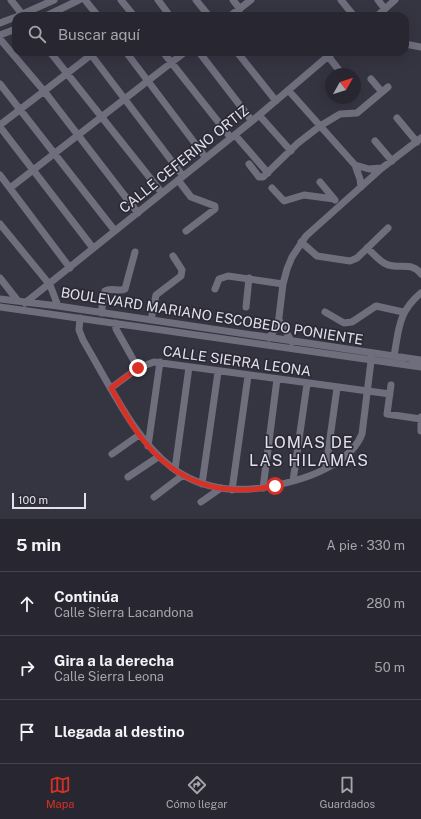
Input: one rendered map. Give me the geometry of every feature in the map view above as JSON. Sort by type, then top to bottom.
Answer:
[{"type":"street","points":[[11,0],[17,12]]},
{"type":"street","points":[[60,12],[78,0]]},
{"type":"street","points":[[85,0],[95,12]]},
{"type":"street","points":[[121,0],[131,12]]},
{"type":"street","points":[[158,0],[167,12]]},
{"type":"street","points":[[196,0],[206,12]]},
{"type":"street","points":[[233,0],[240,8]]},
{"type":"street","points":[[235,12],[251,0]]},
{"type":"street","points":[[341,0],[351,12]]},
{"type":"street","points":[[378,0],[385,9]]},
{"type":"street","points":[[382,12],[395,0]]},
{"type":"street","points":[[28,12],[51,1],[58,12]]},
{"type":"street","points":[[0,23],[12,19]]},
{"type":"street","points":[[0,35],[12,30]]},
{"type":"street","points":[[0,39],[12,53]]},
{"type":"street","points":[[409,45],[421,47]]},
{"type":"street","points":[[14,56],[44,91],[138,213]]},
{"type":"street","points":[[53,56],[162,193]]},
{"type":"street","points":[[87,56],[0,126],[33,172],[93,248]]},
{"type":"street","points":[[92,56],[125,99],[180,178],[191,197],[215,206],[215,209],[186,231]]},
{"type":"street","points":[[129,56],[149,80],[206,158]]},
{"type":"street","points":[[166,56],[266,175]]},
{"type":"street","points":[[10,188],[33,172],[180,56]]},
{"type":"street","points":[[201,56],[252,121]]},
{"type":"street","points":[[240,56],[276,101]]},
{"type":"street","name":"CALLE CEFERINO ORTIZ","points":[[22,302],[50,285],[93,248],[289,91],[329,56]]},
{"type":"street","points":[[332,56],[339,68]]},
{"type":"street","points":[[371,79],[382,92]]},
{"type":"street","points":[[0,84],[115,231]]},
{"type":"street","points":[[249,164],[259,176],[266,175],[320,126],[340,114],[358,113],[388,87]]},
{"type":"street","points":[[289,91],[355,165],[361,187]]},
{"type":"street","points":[[259,115],[291,151]]},
{"type":"street","points":[[269,338],[276,330],[279,320],[283,284],[289,264],[301,242],[312,230],[382,168],[419,140],[397,118]]},
{"type":"street","points":[[375,141],[392,161]]},
{"type":"street","points":[[355,165],[369,168],[382,168]]},
{"type":"street","points":[[0,175],[70,268]]},
{"type":"street","points":[[320,182],[340,206]]},
{"type":"street","points":[[272,188],[284,201],[304,195],[334,199]]},
{"type":"street","points":[[0,224],[50,285],[58,306]]},
{"type":"street","points":[[301,242],[317,256],[346,262],[356,258],[388,228]]},
{"type":"street","points":[[367,248],[386,264],[412,267],[417,269],[421,274]]},
{"type":"street","points":[[101,313],[105,291],[109,289],[121,291],[125,289],[135,252]]},
{"type":"street","points":[[151,320],[156,295],[181,276],[182,270],[173,256]]},
{"type":"street","points":[[215,289],[217,281],[225,276],[249,278],[283,284]]},
{"type":"street","points":[[0,278],[22,302]]},
{"type":"street","points":[[246,307],[249,278]]},
{"type":"street","points":[[394,356],[403,312],[409,303],[421,293]]},
{"type":"street","name":"BOULEVARD MARIANO ESCOBEDO PONIENTE","points":[[0,300],[58,306],[151,320],[193,330],[371,357],[394,356],[421,360]]},
{"type":"street","points":[[325,312],[344,323],[352,322],[376,306],[403,312]]},
{"type":"street","name":"BOULEVARD MARIANO ESCOBEDO PONIENTE","points":[[0,307],[115,323],[269,338],[421,367]]},
{"type":"street","points":[[80,318],[81,335],[139,435],[148,446],[158,457],[195,482],[232,490],[263,488],[293,481],[326,467],[350,453],[359,440],[371,357]]},
{"type":"street","points":[[279,320],[292,342]]},
{"type":"street","points":[[115,323],[116,329],[138,368]]},
{"type":"street","name":"CALLE SIERRA LEONA","points":[[111,388],[138,368],[151,362],[160,362],[218,372],[390,394]]},
{"type":"street","points":[[148,446],[160,362]]},
{"type":"street","points":[[175,469],[189,367]]},
{"type":"street","points":[[202,484],[218,372]]},
{"type":"street","points":[[232,490],[248,376]]},
{"type":"street","points":[[263,488],[277,379]]},
{"type":"street","points":[[293,481],[307,384]]},
{"type":"street","points":[[391,385],[387,414],[421,418],[421,431]]},
{"type":"street","points":[[326,467],[337,388]]},
{"type":"street","points":[[112,454],[139,435]]},
{"type":"street","points":[[128,477],[158,457]]},
{"type":"street","points":[[154,497],[184,475]]},
{"type":"street","points":[[201,502],[221,488]]},
{"type":"district","name":"LOMAS DE LAS HILAMAS","points":[[309,451]]},
{"type":"route","points":[[138,368],[111,388],[142,440],[158,457],[195,482],[210,486],[242,491],[275,486]]}]
